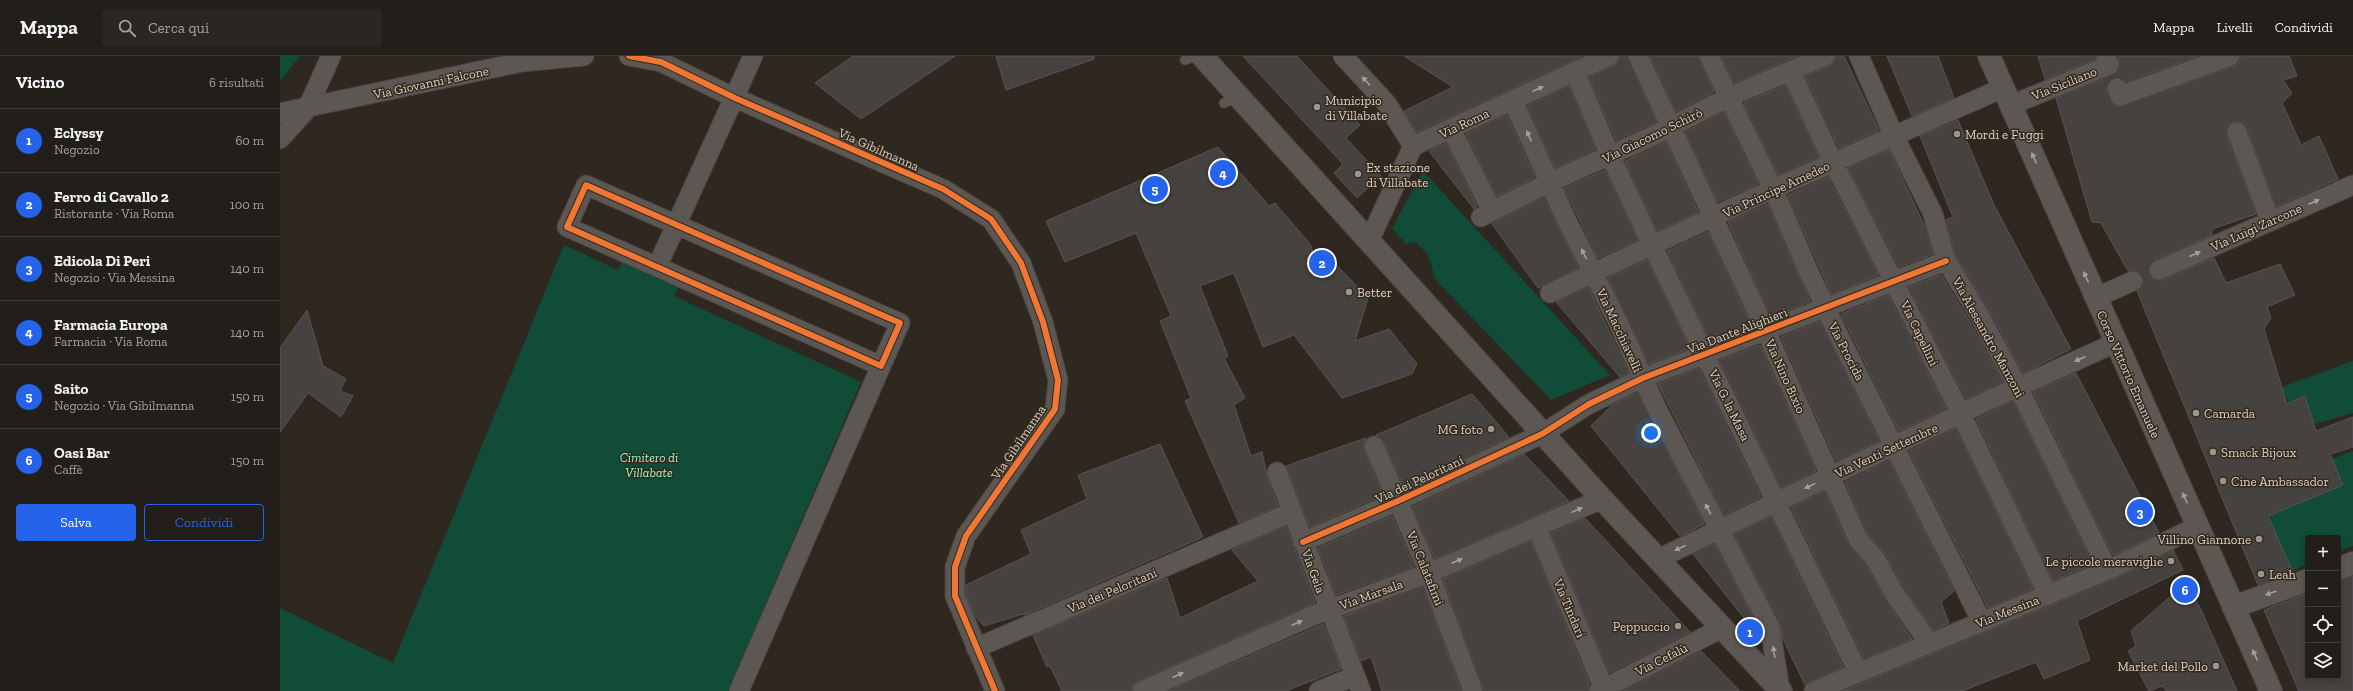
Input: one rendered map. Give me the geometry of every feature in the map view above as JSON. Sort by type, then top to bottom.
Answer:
[{"type":"main road","name":"Corso Vittorio Emanuele","points":[[1989,56],[2095,298],[2271,691]]},
{"type":"main road","points":[[1194,58],[1232,100],[1368,241],[1542,434],[1781,691]]},
{"type":"main road","points":[[2341,567],[2353,563]]},
{"type":"main road","points":[[2233,608],[2305,581]]},
{"type":"street","points":[[280,139],[307,109],[331,56]]},
{"type":"street","name":"Via Giovanni Falcone","points":[[280,113],[307,109],[522,62],[584,56]]},
{"type":"street","points":[[629,56],[661,62],[735,98]]},
{"type":"street","points":[[657,267],[753,56]]},
{"type":"street","points":[[1343,56],[1387,104],[1413,146],[1368,241]]},
{"type":"street","name":"Via Roma","points":[[1413,146],[1610,56]]},
{"type":"street","name":"Via Nino Bixio","points":[[1638,56],[1766,331],[1858,539],[1876,560],[1894,593],[1929,642]]},
{"type":"street","name":"Via Procida","points":[[1709,56],[1773,189],[1826,308],[1896,446],[1982,622]]},
{"type":"street","name":"Via Giacomo Schirò","points":[[1451,129],[1486,214],[1550,182],[1670,127],[1729,97],[1791,72],[1825,56]]},
{"type":"street","name":"Via Alessandro Manzoni","points":[[1859,56],[1894,136],[1933,214],[1946,261],[1977,311],[2018,387],[2108,570]]},
{"type":"street","name":"Via Siciliano","points":[[2007,96],[2112,75],[2230,56]]},
{"type":"street","name":"Via G. la Masa","points":[[1575,72],[1610,155],[1652,245],[1706,354],[1858,672]]},
{"type":"street","name":"Via Capellini","points":[[1791,72],[1833,162],[1961,414],[2048,595]]},
{"type":"street","name":"Via Principe Amedeo","points":[[1550,293],[1833,162],[1894,136],[2007,96]]},
{"type":"street","name":"Via Gibilmanna","points":[[735,98],[943,189],[992,219],[1021,263],[1043,322],[1058,380],[1055,409],[966,536],[955,567],[955,596],[995,691]]},
{"type":"street","name":"Via Macchiavelli","points":[[1512,101],[1644,378],[1719,530],[1770,628],[1781,691]]},
{"type":"street","points":[[2237,132],[2270,221]]},
{"type":"street","points":[[739,691],[882,366],[900,323],[586,185],[567,227],[882,366]]},
{"type":"street","name":"Via Luigi Zarcone","points":[[2159,270],[2353,185]]},
{"type":"street","name":"Via Dante Alighieri","points":[[1542,434],[1589,404],[1644,378],[1946,261]]},
{"type":"street","points":[[2095,298],[2133,281]]},
{"type":"street","name":"Via Venti Settembre","points":[[1658,559],[1831,475],[2115,343]]},
{"type":"street","name":"Via dei Peloritani","points":[[1303,542],[1398,502],[1542,434]]},
{"type":"street","name":"Via Calatafimi","points":[[1374,446],[1429,573],[1473,691]]},
{"type":"street","name":"Via Gela","points":[[1277,472],[1358,683]]},
{"type":"street","name":"Via Marsala","points":[[1142,691],[1329,610],[1429,573],[1602,499]]},
{"type":"street","name":"Via dei Peloritani","points":[[976,648],[1292,512]]},
{"type":"street","name":"Via Messina","points":[[1814,691],[1929,642],[1982,622],[2108,570],[2198,526]]},
{"type":"street","name":"Via Tindari","points":[[1537,528],[1601,690]]},
{"type":"street","name":"Via Cefalù","points":[[1601,690],[1722,628]]},
{"type":"street","points":[[1319,691],[1358,683]]},
{"type":"green space","points":[[280,56],[300,56],[280,81]]},
{"type":"green space","points":[[1423,171],[1610,375],[1551,400],[1436,280],[1427,253],[1415,242],[1406,244],[1392,228]]},
{"type":"green space","name":"Cimitero di Villabate","points":[[564,245],[618,270],[624,258],[680,284],[674,296],[861,382],[728,691],[280,691],[280,608],[393,663]]},
{"type":"green space","points":[[2353,361],[2353,413],[2314,424],[2305,396],[2289,403],[2282,387]]},
{"type":"green space","points":[[2353,451],[2353,546],[2341,551],[2341,535],[2305,535],[2305,565],[2292,571],[2257,490],[2289,507],[2342,485],[2332,459]]},
{"type":"building","points":[[853,56],[955,56],[861,119],[815,83]]},
{"type":"building","points":[[996,56],[1094,56],[1094,59],[1006,90]]},
{"type":"building","name":"Municipio di Villabate","points":[[1243,56],[1297,56],[1360,125],[1346,138],[1381,176],[1357,198],[1334,173],[1343,164]]},
{"type":"building","points":[[1404,56],[1583,56],[1417,132],[1404,111],[1453,87]]},
{"type":"building","points":[[1620,56],[1627,56],[1657,122],[1616,140],[1589,77],[1614,66],[1618,62]]},
{"type":"building","points":[[1650,56],[1698,56],[1714,92],[1676,112]]},
{"type":"building","points":[[1721,56],[1797,56],[1734,83]]},
{"type":"building","points":[[1836,56],[1844,56],[1879,130],[1839,148],[1805,76],[1830,66],[1834,62]]},
{"type":"building","points":[[1887,56],[1938,56],[1954,98],[1912,116]]},
{"type":"building","points":[[2038,56],[2095,56],[2095,59],[2045,79]]},
{"type":"building","points":[[2118,56],[2198,56],[2126,82],[2119,77],[2113,78],[2106,86],[2107,91],[2113,104],[2119,107],[2234,66],[2239,63],[2241,56],[2289,56],[2297,76],[2283,80],[2292,93],[2282,103],[2301,145],[2319,136],[2338,179],[2276,207],[2247,128],[2239,121],[2233,122],[2226,130],[2227,136],[2256,214],[2212,229],[2212,235],[2155,260],[2148,268],[2152,279],[2163,280],[2214,258],[2226,283],[2280,264],[2295,295],[2267,307],[2271,318],[2264,329],[2287,404],[2305,396],[2316,431],[2353,417],[2353,447],[2330,454],[2343,485],[2268,516],[2293,572],[2258,585],[2137,291],[2144,283],[2143,276],[2135,270],[2128,271],[2101,223],[2092,222],[2056,98],[2113,75],[2120,67]]},
{"type":"building","points":[[1785,85],[1819,157],[1778,175],[1744,103]]},
{"type":"building","points":[[1569,86],[1596,149],[1555,168],[1527,106]]},
{"type":"building","points":[[1724,112],[1758,184],[1718,202],[1685,132]]},
{"type":"building","points":[[1507,115],[1535,177],[1497,197],[1466,134]]},
{"type":"building","points":[[1958,120],[1994,205],[2071,349],[2023,373],[1987,306],[1956,257],[1946,220],[1953,217],[1920,136]]},
{"type":"building","points":[[1666,142],[1698,212],[1657,231],[1625,161]]},
{"type":"building","points":[[1446,143],[1477,206],[1474,209],[1429,151]]},
{"type":"building","points":[[1218,147],[1269,206],[1275,203],[1310,244],[1314,254],[1323,251],[1368,298],[1355,341],[1389,329],[1417,364],[1412,374],[1342,398],[1294,335],[1263,347],[1234,273],[1200,286],[1228,356],[1224,358],[1245,398],[1234,405],[1251,456],[1262,452],[1267,476],[1278,506],[1239,523],[1185,401],[1191,398],[1160,321],[1171,316],[1136,233],[1065,262],[1046,221]]},
{"type":"building","points":[[1889,150],[1926,229],[1933,254],[1899,267],[1848,168]]},
{"type":"building","points":[[1605,170],[1638,240],[1598,258],[1564,188]]},
{"type":"building","points":[[1828,177],[1878,275],[1831,294],[1788,195]]},
{"type":"building","points":[[1544,197],[1578,268],[1538,288],[1492,224]]},
{"type":"building","points":[[1768,204],[1810,302],[1771,317],[1728,222]]},
{"type":"building","points":[[1708,232],[1751,325],[1710,340],[1667,251]]},
{"type":"building","points":[[1647,260],[1690,348],[1649,364],[1608,278]]},
{"type":"building","points":[[1941,275],[1967,317],[2003,382],[1966,399],[1909,287]]},
{"type":"building","points":[[1588,287],[1629,373],[1620,377],[1556,302]]},
{"type":"building","points":[[1888,295],[1946,409],[1899,431],[1841,314]]},
{"type":"building","points":[[307,310],[323,366],[346,379],[340,391],[353,396],[341,417],[308,393],[280,432],[280,348]]},
{"type":"building","points":[[1820,321],[1879,441],[1836,461],[1781,337]]},
{"type":"building","points":[[1760,345],[1816,471],[1781,488],[1720,360]]},
{"type":"building","points":[[1699,368],[1761,497],[1724,515],[1658,384]]},
{"type":"building","points":[[2076,373],[2159,533],[2113,555],[2033,392]]},
{"type":"building","points":[[1638,393],[1704,524],[1680,536],[1591,426],[1612,405]]},
{"type":"building","points":[[1472,394],[1509,437],[1403,486],[1384,442],[1376,435]]},
{"type":"building","points":[[2013,401],[2093,564],[2053,581],[1976,419]]},
{"type":"building","points":[[1956,428],[2033,589],[1988,608],[1909,451]]},
{"type":"building","points":[[1366,438],[1363,444],[1364,450],[1383,495],[1310,527],[1286,466]]},
{"type":"building","points":[[1160,444],[1203,537],[1024,615],[1023,614],[984,626],[975,616],[966,594],[966,585],[1031,554],[1021,530],[1087,499],[1078,475]]},
{"type":"building","points":[[1524,454],[1569,501],[1435,559],[1412,507]]},
{"type":"building","points":[[1889,460],[1954,591],[1941,602],[1949,623],[1933,630],[1903,587],[1886,555],[1867,533],[1845,482]]},
{"type":"building","points":[[1825,491],[1848,544],[1867,566],[1885,599],[1912,639],[1864,659],[1791,507]]},
{"type":"building","points":[[1392,516],[1414,567],[1336,595],[1318,548]]},
{"type":"building","points":[[1771,517],[1843,667],[1805,685],[1783,639],[1780,622],[1734,534]]},
{"type":"building","points":[[1585,518],[1690,632],[1609,673],[1551,533]]},
{"type":"building","points":[[1286,526],[1315,603],[1138,681],[1133,685],[1131,691],[1062,691],[1050,666],[1047,667],[1033,635],[1167,578],[1180,618],[1258,581],[1232,550]]},
{"type":"building","points":[[1531,541],[1590,685],[1588,691],[1484,691],[1443,579]]},
{"type":"building","points":[[1715,544],[1759,630],[1760,638],[1693,554]]},
{"type":"building","points":[[2173,550],[2183,570],[2077,621],[2090,660],[2044,679],[2036,662],[1962,691],[1843,691],[2112,580]]},
{"type":"building","points":[[2353,576],[2353,691],[2299,691],[2264,610],[2305,594],[2305,679],[2341,679],[2341,580]]},
{"type":"building","points":[[2187,582],[2237,691],[2167,691],[2162,686],[2149,691],[2128,651],[2136,646],[2131,631]]},
{"type":"building","points":[[1423,587],[1461,691],[1382,691],[1371,657],[1361,661],[1344,616]]},
{"type":"building","points":[[1323,624],[1341,669],[1286,691],[1169,691]]},
{"type":"building","points":[[1701,651],[1740,691],[1623,691]]},
{"type":"tunnel","points":[[2111,71],[2117,88]]},
{"type":"tunnel","points":[[2133,281],[2159,270]]},
{"type":"cycle path","points":[[629,56],[661,62],[735,98],[943,189],[991,219],[1021,263],[1043,322],[1058,380],[1055,409],[966,536],[955,567],[955,596],[995,691]]},
{"type":"cycle path","points":[[586,185],[900,323],[881,366],[567,227],[586,185]]},
{"type":"cycle path","points":[[1303,542],[1398,501],[1542,434],[1589,404],[1643,378],[1946,261]]},
{"type":"place","name":"Municipio di Villabate","points":[[1317,107]]},
{"type":"place","name":"Mordi e Fuggi","points":[[1957,134]]},
{"type":"place","name":"Farmacia Europa","points":[[1223,173]]},
{"type":"place","name":"Ex stazione di Villabate","points":[[1358,174]]},
{"type":"place","name":"Saito","points":[[1155,189]]},
{"type":"place","name":"Ferro di Cavallo 2","points":[[1322,263]]},
{"type":"place","name":"Better","points":[[1349,292]]},
{"type":"place","name":"Camarda","points":[[2196,413]]},
{"type":"place","name":"MG foto","points":[[1491,429]]},
{"type":"place","name":"Smack Bijoux","points":[[2213,452]]},
{"type":"place","name":"Cine Ambassador","points":[[2223,481]]},
{"type":"place","name":"Edicola Di Peri","points":[[2140,512]]},
{"type":"place","name":"Villino Giannone","points":[[2259,539]]},
{"type":"place","name":"Le piccole meraviglie","points":[[2171,561]]},
{"type":"place","name":"Leah","points":[[2261,574]]},
{"type":"place","name":"Oasi Bar","points":[[2185,590]]},
{"type":"place","name":"Peppuccio","points":[[1678,626]]},
{"type":"place","name":"Eclyssy","points":[[1750,632]]},
{"type":"place","name":"Market del Pollo","points":[[2216,666]]}]
